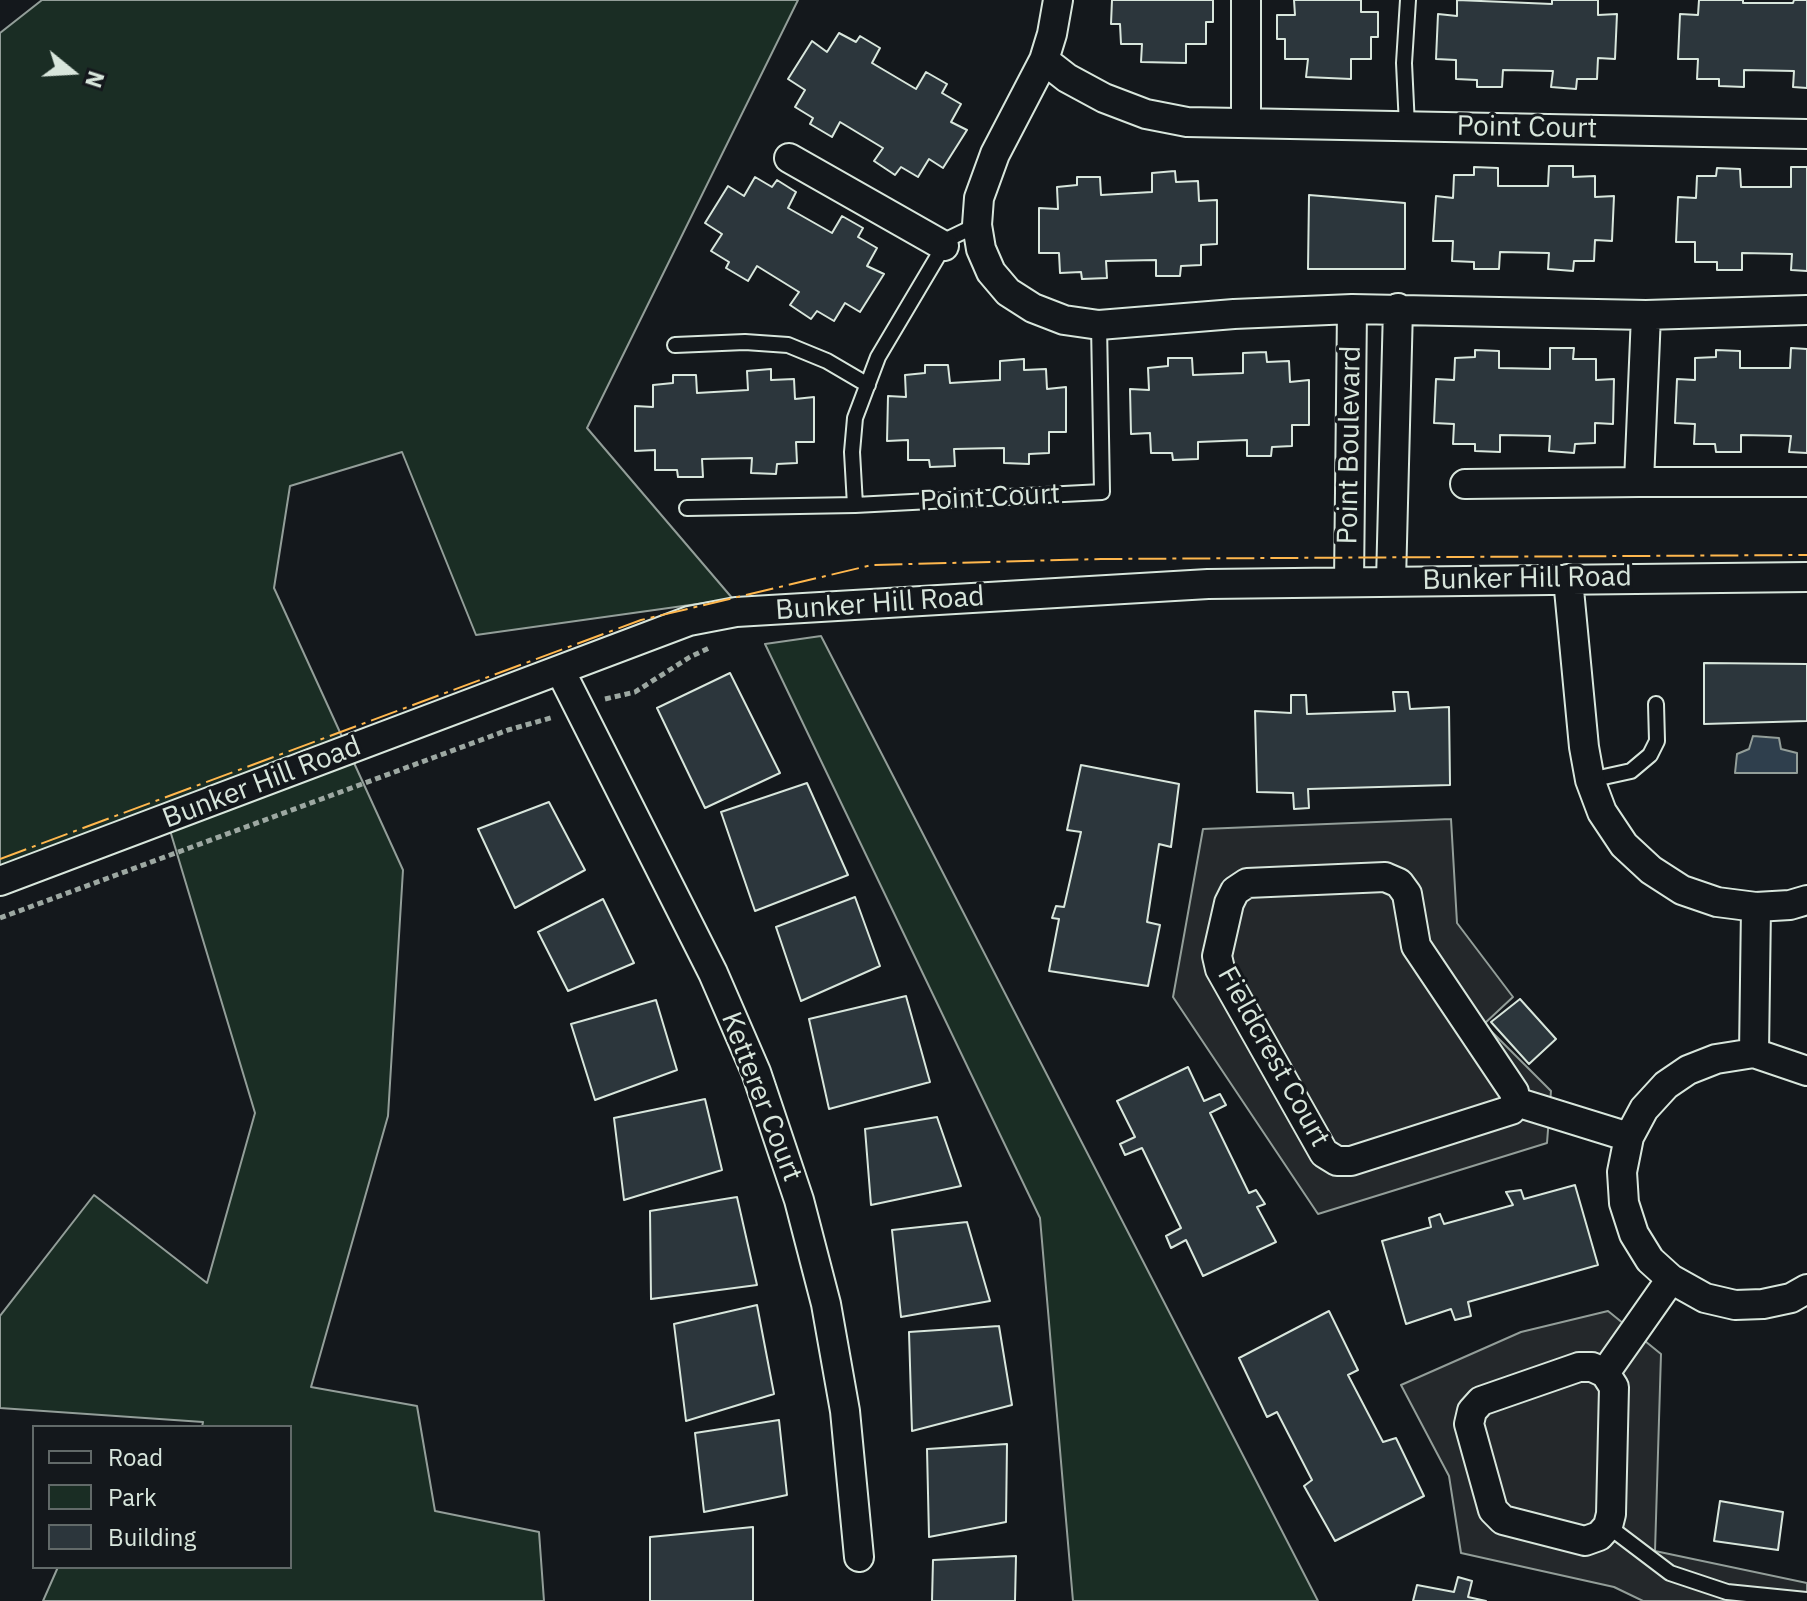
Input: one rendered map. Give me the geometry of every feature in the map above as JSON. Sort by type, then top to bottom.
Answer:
[{"type":"street","points":[[1058,0],[1044,60],[995,154],[979,198],[977,225],[981,249],[991,272],[1008,292],[1033,308],[1064,320],[1099,325],[1221,314],[1398,308],[1646,315],[1807,310]]},
{"type":"street","points":[[1246,0],[1246,123]]},
{"type":"street","name":"Point Court","points":[[1044,60],[1067,78],[1104,98],[1146,114],[1187,122],[1807,134]]},
{"type":"street","points":[[789,158],[944,246]]},
{"type":"street","name":"Point Boulevard","points":[[1391,581],[1398,308]]},
{"type":"street","name":"Point Boulevard","points":[[1349,582],[1352,309]]},
{"type":"street","points":[[1639,482],[1646,315]]},
{"type":"street","points":[[1465,484],[1807,482]]},
{"type":"street","name":"Bunker Hill Road","points":[[0,881],[689,621],[736,612],[1208,584],[1807,577]]},
{"type":"street","points":[[1568,579],[1590,780],[1602,812],[1624,845],[1651,870],[1682,890],[1717,902],[1756,907],[1790,905],[1807,900]]},
{"type":"street","name":"Ketterer Court","points":[[560,670],[713,973],[756,1072],[799,1200],[826,1304],[845,1411],[859,1557]]},
{"type":"street","name":"Fieldcrest Court","points":[[1385,877],[1399,883],[1407,894],[1416,946],[1514,1092],[1516,1102],[1511,1110],[1351,1161],[1337,1161],[1324,1153],[1220,969],[1217,956],[1229,903],[1235,891],[1247,883],[1385,877]]},
{"type":"street","points":[[1754,1053],[1756,907]]},
{"type":"street","points":[[1807,1071],[1754,1053],[1716,1059],[1688,1070],[1666,1085],[1644,1109],[1629,1137],[1622,1172],[1624,1203],[1634,1234],[1650,1260],[1671,1279],[1705,1298],[1735,1305],[1763,1304],[1791,1298],[1807,1289]]},
{"type":"street","points":[[1516,1102],[1629,1137]]},
{"type":"street","points":[[1605,1373],[1671,1279]]},
{"type":"street","points":[[1579,1367],[1592,1367],[1605,1373],[1614,1387],[1611,1514],[1608,1526],[1599,1536],[1585,1541],[1503,1520],[1493,1510],[1469,1424],[1472,1411],[1481,1401],[1579,1367]]},
{"type":"lane","points":[[1407,126],[1404,63],[1408,0]]},
{"type":"lane","points":[[855,505],[852,452],[855,418],[878,357],[948,239],[977,225]]},
{"type":"lane","name":"Point Court","points":[[687,508],[855,505],[1102,492],[1099,325]]},
{"type":"lane","points":[[675,345],[745,342],[788,345],[827,361],[868,385]]},
{"type":"lane","points":[[1590,780],[1631,771],[1650,755],[1657,741],[1656,704]]},
{"type":"lane","points":[[1608,1526],[1670,1573],[1727,1592],[1807,1600]]},
{"type":"path","points":[[0,918],[493,736],[612,696],[635,692],[690,657],[715,646]]},
{"type":"green space","points":[[42,0],[798,0],[587,428],[733,599],[476,635],[402,452],[290,486],[274,588],[403,870],[388,1116],[311,1387],[417,1406],[435,1511],[539,1532],[544,1601],[43,1601],[57,1569],[292,1569],[292,1425],[202,1425],[203,1422],[0,1408],[0,1316],[94,1195],[207,1283],[255,1113],[166,817],[0,887],[0,33]]},
{"type":"green space","points":[[821,636],[1318,1601],[1073,1601],[1040,1218],[765,644]]},
{"type":"shaded area","points":[[1451,819],[1457,923],[1513,997],[1484,1024],[1551,1091],[1547,1143],[1318,1214],[1173,997],[1203,829]]},
{"type":"shaded area","points":[[1608,1311],[1661,1354],[1655,1551],[1807,1583],[1807,1601],[1643,1601],[1614,1587],[1461,1553],[1449,1476],[1401,1385],[1521,1332]]},
{"type":"water","points":[[1753,736],[1779,738],[1781,749],[1797,753],[1797,773],[1735,773],[1737,754],[1749,749]]},
{"type":"building","points":[[1112,0],[1213,0],[1213,22],[1206,22],[1206,44],[1186,44],[1186,63],[1141,62],[1142,44],[1121,44],[1120,24],[1111,24]]},
{"type":"building","points":[[1294,0],[1361,0],[1361,12],[1378,12],[1378,37],[1371,37],[1371,59],[1351,59],[1351,79],[1306,77],[1308,59],[1285,59],[1285,39],[1277,39],[1277,15],[1295,15]]},
{"type":"building","points":[[1457,0],[1552,4],[1552,0],[1598,0],[1598,15],[1617,14],[1615,59],[1598,58],[1597,79],[1577,79],[1576,89],[1551,87],[1553,71],[1503,70],[1502,87],[1477,87],[1477,80],[1456,79],[1456,60],[1436,59],[1438,14],[1457,16]]},
{"type":"building","points":[[1699,0],[1793,3],[1794,0],[1807,0],[1807,88],[1793,87],[1794,71],[1744,70],[1744,87],[1719,86],[1719,79],[1697,79],[1698,59],[1678,59],[1680,14],[1698,15]]},
{"type":"building","points":[[839,33],[856,42],[860,36],[880,48],[872,63],[916,89],[926,72],[947,84],[942,93],[961,104],[951,122],[967,130],[943,168],[929,159],[918,177],[901,167],[895,175],[874,161],[883,148],[840,122],[832,137],[810,124],[813,118],[795,107],[805,90],[788,79],[812,41],[827,52]]},
{"type":"building","points":[[1549,166],[1573,166],[1573,177],[1595,176],[1595,197],[1614,196],[1612,241],[1595,240],[1594,261],[1574,261],[1573,271],[1548,269],[1549,253],[1500,252],[1499,269],[1474,269],[1474,262],[1452,261],[1453,241],[1433,241],[1436,196],[1453,198],[1454,175],[1474,175],[1474,167],[1498,168],[1498,186],[1548,186]]},
{"type":"building","points":[[1791,167],[1807,167],[1807,271],[1791,270],[1792,254],[1742,253],[1742,270],[1717,270],[1717,262],[1695,262],[1695,242],[1676,242],[1678,197],[1696,198],[1697,176],[1716,176],[1717,168],[1740,169],[1741,187],[1791,187]]},
{"type":"building","points":[[1175,171],[1176,182],[1198,181],[1199,201],[1217,200],[1217,244],[1201,245],[1201,265],[1181,266],[1180,276],[1156,276],[1156,260],[1106,261],[1107,278],[1082,279],[1081,272],[1060,273],[1059,253],[1039,253],[1039,208],[1058,209],[1057,187],[1077,185],[1077,177],[1100,177],[1101,195],[1152,192],[1152,173]]},
{"type":"building","points":[[755,177],[772,187],[777,180],[796,192],[788,208],[832,233],[842,216],[863,228],[858,237],[877,248],[867,266],[884,274],[860,312],[845,303],[834,321],[817,311],[811,319],[790,305],[799,292],[757,266],[748,281],[726,268],[729,262],[711,251],[722,234],[705,223],[728,186],[744,196]]},
{"type":"building","points":[[1309,195],[1405,203],[1405,269],[1308,269]]},
{"type":"building","points":[[1550,348],[1574,348],[1573,359],[1596,359],[1596,380],[1614,379],[1613,424],[1595,423],[1595,443],[1575,444],[1574,453],[1549,451],[1550,436],[1500,435],[1500,452],[1475,451],[1475,444],[1453,444],[1454,424],[1434,423],[1436,379],[1454,380],[1455,358],[1475,357],[1475,350],[1499,351],[1499,368],[1550,369]]},
{"type":"building","points":[[1791,348],[1807,349],[1807,453],[1789,452],[1791,436],[1741,435],[1741,452],[1716,452],[1715,444],[1694,444],[1695,424],[1675,423],[1677,379],[1695,380],[1695,358],[1716,357],[1716,350],[1740,351],[1740,368],[1790,368]]},
{"type":"building","points":[[1266,352],[1267,362],[1289,361],[1290,382],[1309,380],[1309,425],[1292,425],[1292,446],[1272,447],[1271,456],[1247,456],[1247,440],[1198,442],[1198,459],[1173,460],[1172,453],[1151,453],[1150,433],[1131,434],[1130,389],[1149,390],[1148,368],[1168,366],[1168,358],[1192,358],[1193,375],[1243,373],[1243,353]]},
{"type":"building","points":[[1024,359],[1024,370],[1046,369],[1047,389],[1066,387],[1066,432],[1049,432],[1049,453],[1029,454],[1029,464],[1004,463],[1004,448],[954,449],[955,466],[930,467],[929,460],[908,460],[908,440],[887,441],[888,396],[906,397],[905,375],[925,373],[925,365],[948,365],[950,383],[1000,380],[1000,361]]},
{"type":"building","points":[[771,369],[771,380],[794,379],[795,399],[814,397],[814,442],[796,442],[797,463],[777,464],[776,474],[751,473],[752,458],[702,459],[703,477],[678,477],[677,470],[655,470],[655,450],[635,451],[635,406],[653,407],[653,385],[673,383],[673,375],[696,375],[697,393],[748,390],[747,371]]},
{"type":"building","points":[[1704,663],[1807,664],[1807,721],[1704,724]]},
{"type":"building","points":[[730,673],[780,773],[705,808],[657,708]]},
{"type":"building","points":[[1393,692],[1408,692],[1410,709],[1449,707],[1450,785],[1308,789],[1309,808],[1294,809],[1293,793],[1257,792],[1255,711],[1291,713],[1291,695],[1306,695],[1307,714],[1395,711]]},
{"type":"building","points":[[1081,765],[1179,784],[1171,847],[1159,844],[1147,922],[1160,925],[1148,986],[1049,971],[1059,919],[1052,918],[1056,906],[1064,907],[1081,832],[1067,830]]},
{"type":"building","points":[[807,783],[848,875],[755,911],[721,812]]},
{"type":"building","points":[[549,802],[585,870],[515,908],[478,829]]},
{"type":"building","points":[[855,897],[880,966],[801,1001],[776,927]]},
{"type":"building","points":[[603,899],[634,963],[568,991],[538,932]]},
{"type":"building","points":[[906,996],[930,1082],[829,1109],[809,1019]]},
{"type":"building","points":[[1520,999],[1556,1039],[1529,1064],[1491,1022]]},
{"type":"building","points":[[656,1000],[677,1070],[595,1100],[571,1024]]},
{"type":"building","points":[[1188,1067],[1204,1101],[1220,1094],[1226,1105],[1210,1113],[1249,1193],[1256,1190],[1265,1204],[1257,1207],[1276,1242],[1203,1276],[1186,1240],[1171,1248],[1166,1236],[1181,1228],[1142,1148],[1125,1155],[1120,1144],[1135,1137],[1117,1101]]},
{"type":"building","points":[[705,1099],[722,1170],[624,1200],[614,1118]]},
{"type":"building","points":[[937,1117],[961,1186],[871,1205],[865,1129]]},
{"type":"building","points":[[1575,1185],[1598,1265],[1468,1302],[1471,1316],[1455,1320],[1451,1309],[1406,1324],[1382,1241],[1431,1227],[1429,1218],[1440,1214],[1444,1224],[1513,1205],[1506,1192],[1521,1190],[1524,1199]]},
{"type":"building","points":[[737,1197],[757,1285],[651,1299],[650,1211]]},
{"type":"building","points":[[967,1222],[990,1301],[901,1317],[892,1230]]},
{"type":"building","points":[[757,1305],[774,1394],[686,1421],[674,1324]]},
{"type":"building","points":[[1329,1311],[1358,1370],[1348,1375],[1383,1442],[1396,1438],[1424,1496],[1335,1541],[1304,1486],[1312,1480],[1277,1412],[1267,1417],[1239,1358]]},
{"type":"building","points":[[999,1326],[1012,1405],[912,1431],[909,1332]]},
{"type":"building","points":[[779,1420],[787,1495],[704,1512],[695,1433]]},
{"type":"building","points":[[1007,1444],[1006,1522],[929,1537],[927,1449]]},
{"type":"building","points":[[1720,1501],[1783,1512],[1778,1550],[1714,1541]]},
{"type":"building","points":[[753,1527],[753,1601],[650,1601],[650,1537]]},
{"type":"building","points":[[1016,1556],[1015,1601],[932,1601],[933,1560]]},
{"type":"building","points":[[1458,1577],[1472,1581],[1468,1597],[1486,1601],[1413,1601],[1417,1585],[1454,1592]]},
{"type":"power","points":[[0,859],[641,620],[872,565],[1101,559],[1807,555]]}]
